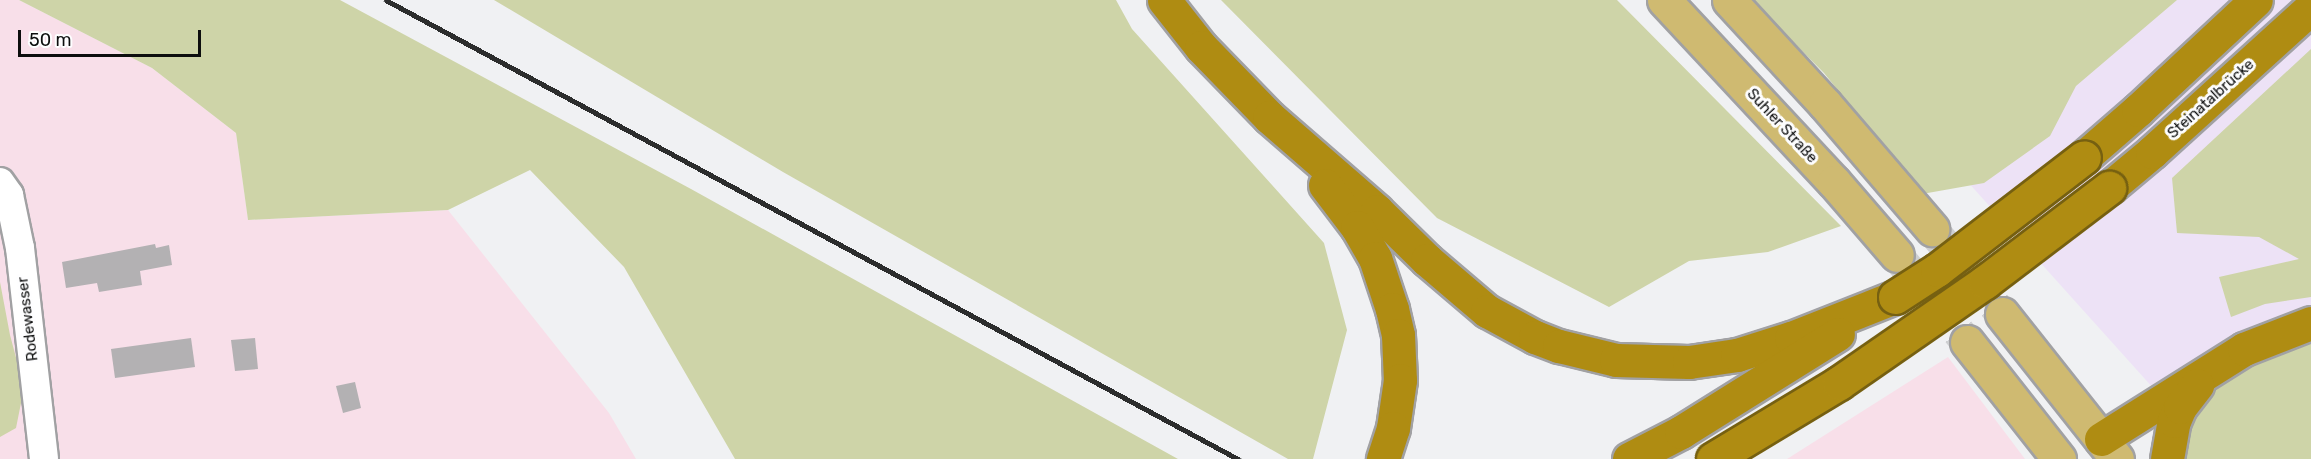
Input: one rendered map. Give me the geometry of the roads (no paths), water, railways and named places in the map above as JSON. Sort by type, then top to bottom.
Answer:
[{"type":"highway","points":[[1164,0],[1201,47],[1269,117],[1460,290],[1514,326],[1558,346],[1616,360],[1689,362],[1737,355],[1791,338],[1895,297]]},
{"type":"highway","points":[[1629,459],[1681,432],[1790,366],[1937,270],[2084,157],[2256,0]]},
{"type":"highway","name":"Steinatalbrücke","points":[[1713,459],[1859,369],[1985,282],[2109,188],[2152,152],[2311,8]]},
{"type":"highway","points":[[1269,117],[1330,191],[1357,227],[1375,258],[1392,309],[1400,356],[1398,404],[1383,459]]},
{"type":"highway","points":[[2098,452],[2210,371],[2269,337],[2311,323]]},
{"type":"highway","points":[[2167,459],[2169,440],[2180,407],[2210,371]]},
{"type":"main road","name":"Suhler Straße","points":[[1664,0],[1834,182],[1897,255]]},
{"type":"main road","points":[[1729,0],[1825,104],[1932,229]]},
{"type":"main road","points":[[2002,314],[2098,452]]},
{"type":"main road","points":[[1967,342],[2059,459]]},
{"type":"street","name":"Rodewasser","points":[[0,182],[9,195],[20,248],[44,459]]},
{"type":"tunnel","points":[[1932,229],[2002,314]]},
{"type":"tunnel","points":[[1897,255],[1967,342]]},
{"type":"railway","points":[[386,0],[1238,459]]}]
